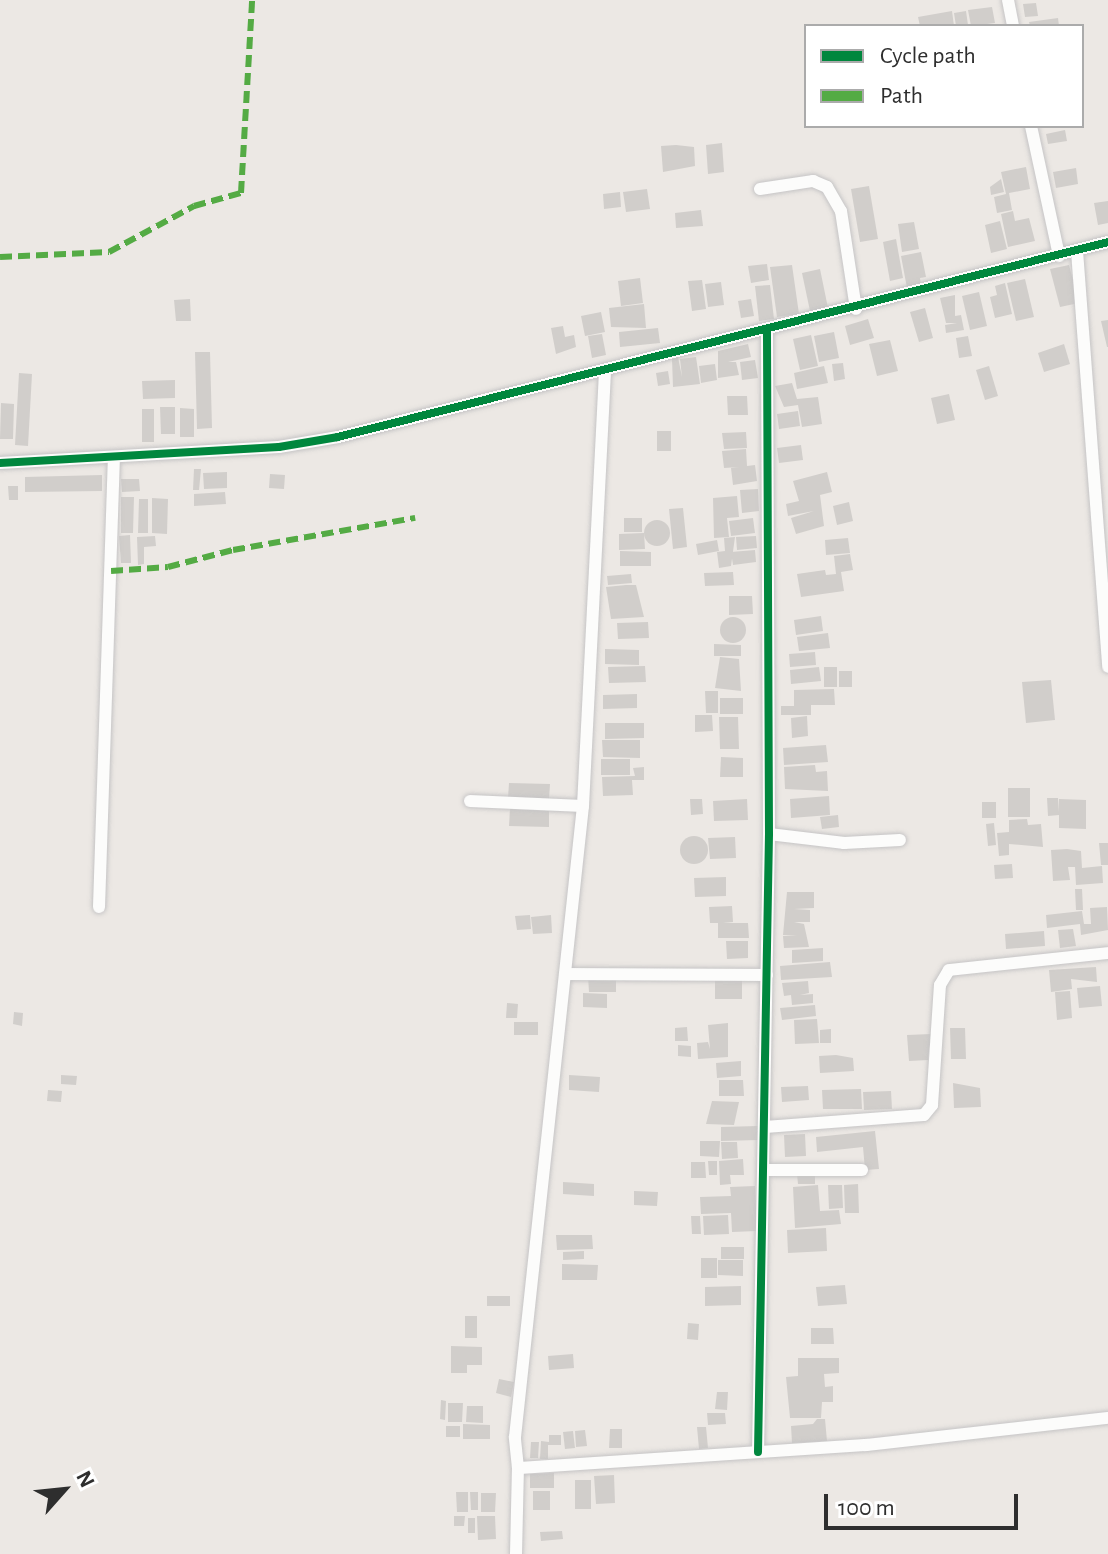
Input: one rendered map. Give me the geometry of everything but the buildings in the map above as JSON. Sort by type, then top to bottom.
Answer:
[{"type":"street","points":[[1008,0],[1013,24]]},
{"type":"street","points":[[1031,128],[1059,256]]},
{"type":"street","points":[[760,189],[813,181],[827,187],[841,211],[856,309]]},
{"type":"street","points":[[0,463],[114,459],[279,447],[388,426],[767,332],[1108,242]]},
{"type":"street","points":[[1077,251],[1108,667]]},
{"type":"street","points":[[758,1452],[769,834],[767,332]]},
{"type":"street","points":[[516,1554],[518,1468],[515,1437],[583,806],[605,371]]},
{"type":"street","points":[[99,907],[114,459]]},
{"type":"street","points":[[470,801],[583,806]]},
{"type":"street","points":[[769,834],[844,843],[900,840]]},
{"type":"street","points":[[765,1127],[924,1115],[932,1105],[940,985],[949,970],[1108,953]]},
{"type":"street","points":[[565,974],[767,975]]},
{"type":"street","points":[[765,1170],[862,1170]]},
{"type":"street","points":[[518,1468],[758,1452],[1108,1418]]},
{"type":"marked path","points":[[0,257],[109,252],[194,206],[241,193],[252,0]]},
{"type":"marked path","points":[[111,571],[168,567],[233,550],[415,518]]},
{"type":"cycle path","points":[[0,463],[279,447],[338,437],[1108,242]]},
{"type":"cycle path","points":[[758,1452],[769,834],[767,332]]}]
